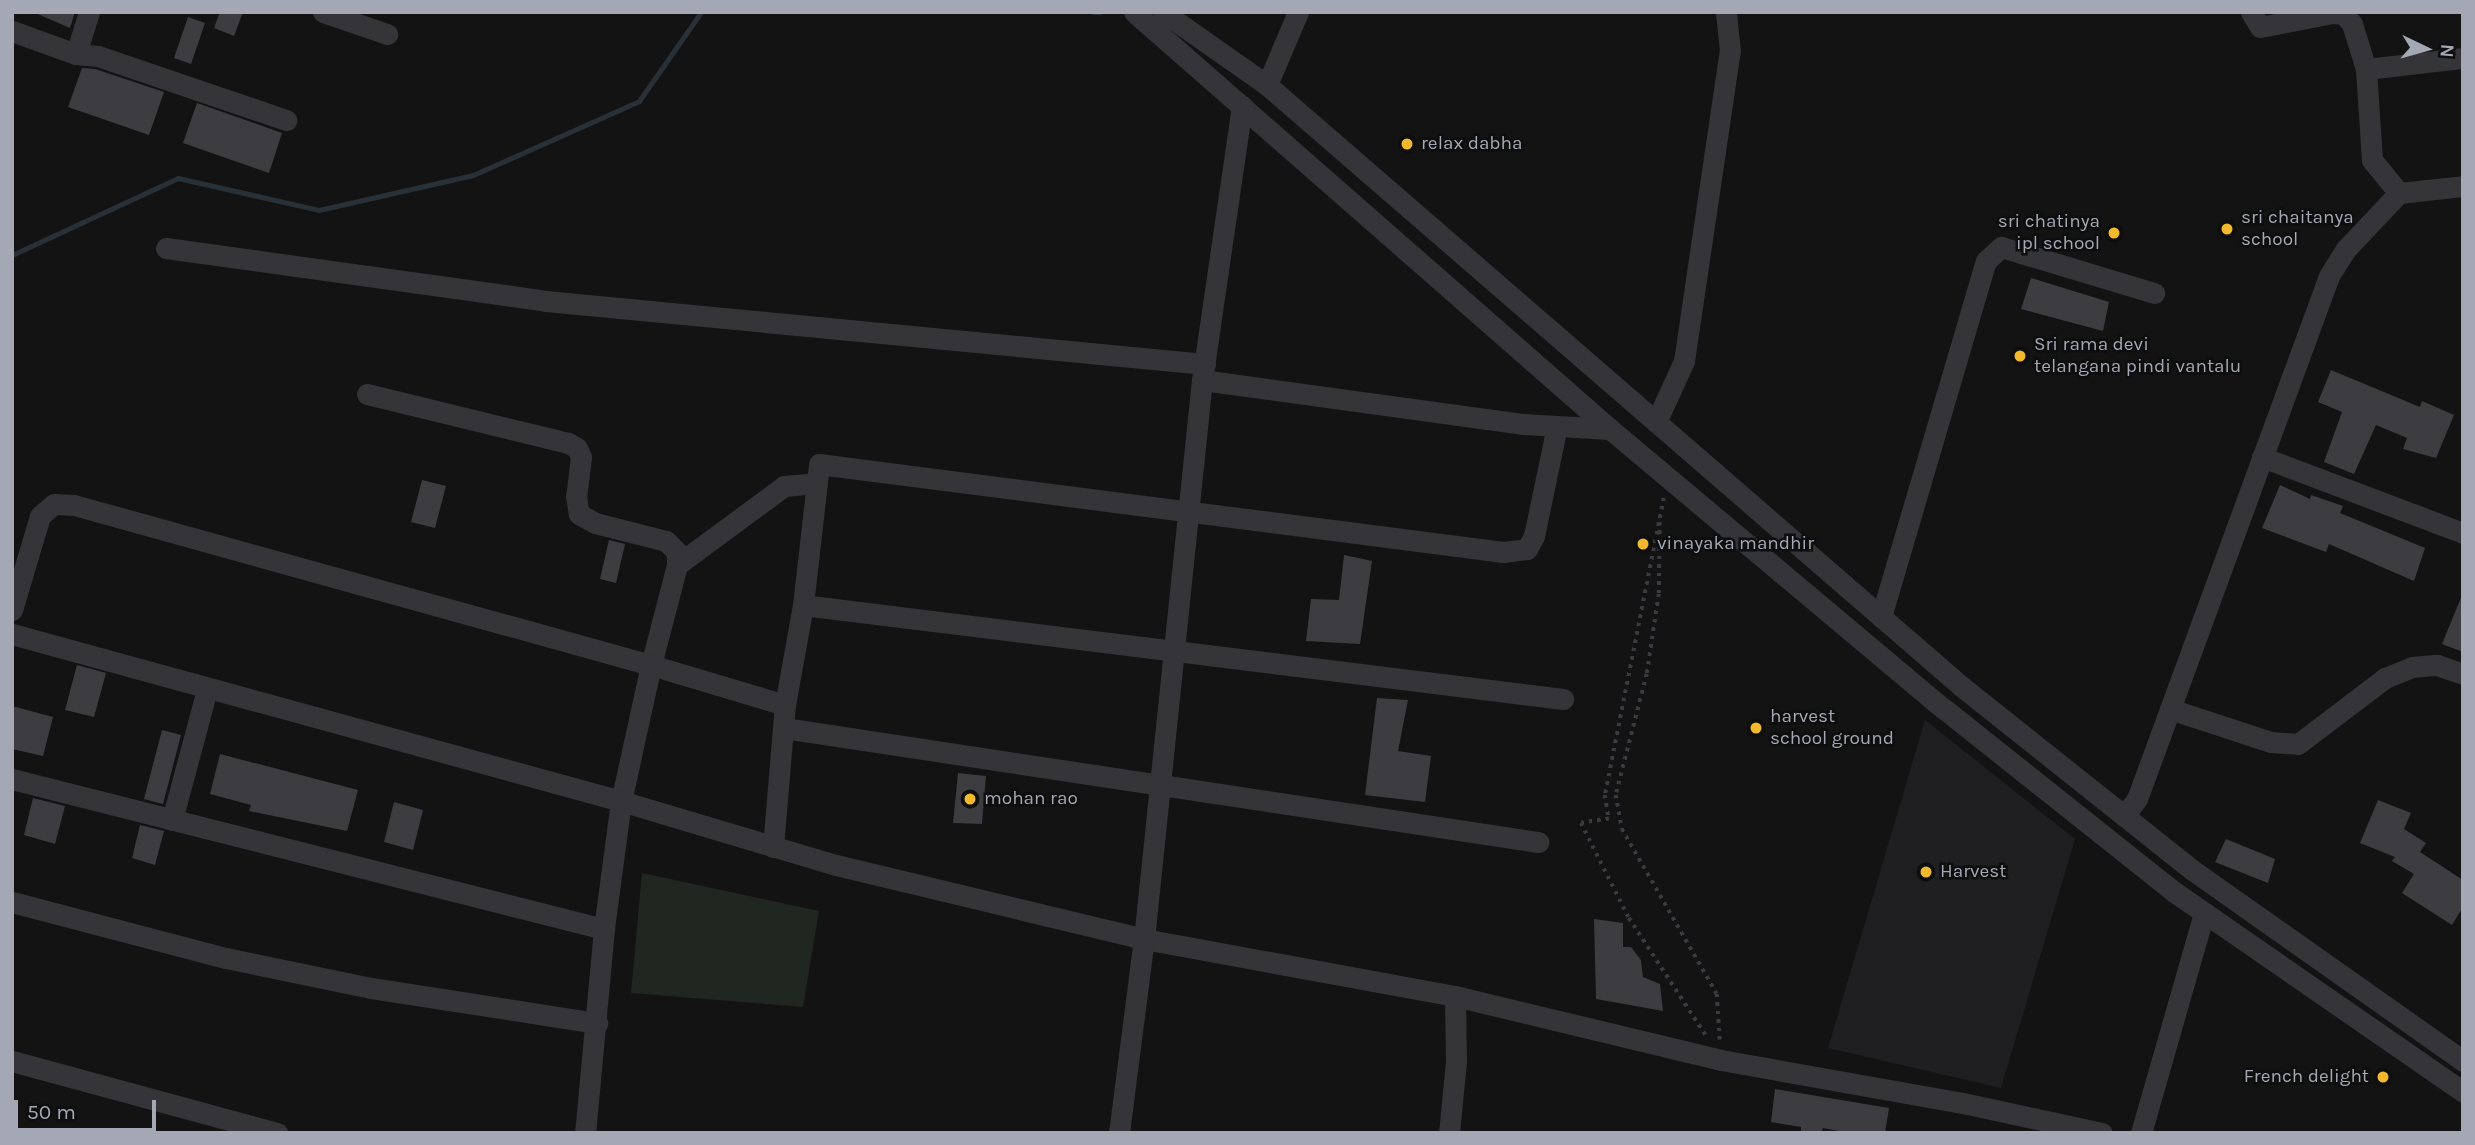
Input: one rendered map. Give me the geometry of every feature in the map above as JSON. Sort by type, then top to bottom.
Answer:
[{"type":"street","points":[[76,54],[89,12]]},
{"type":"street","points":[[323,12],[387,34]]},
{"type":"street","points":[[1134,12],[1610,429],[1943,708],[2204,913],[2463,1092]]},
{"type":"street","points":[[1163,12],[1267,85],[1961,686],[2190,869],[2463,1061]]},
{"type":"street","points":[[1267,85],[1298,12]]},
{"type":"street","points":[[1656,422],[1684,361],[1730,51],[1726,12]]},
{"type":"street","points":[[2251,12],[2260,27],[2333,13],[2344,14],[2353,24],[2366,69],[2372,160],[2399,194]]},
{"type":"street","points":[[12,31],[76,54],[98,56],[286,120]]},
{"type":"street","points":[[2366,69],[2463,58]]},
{"type":"street","points":[[1119,1133],[1144,939],[1187,512],[1242,106]]},
{"type":"street","points":[[2124,816],[2137,799],[2329,276],[2346,249],[2399,194],[2463,186]]},
{"type":"street","points":[[1881,617],[1986,261],[2001,247],[2154,293]]},
{"type":"street","points":[[166,248],[546,301],[1204,372],[1522,424],[1610,429]]},
{"type":"street","points":[[367,394],[569,443],[576,447],[581,457],[576,496],[579,514],[595,523],[666,541],[677,552],[677,565],[651,665],[621,801],[604,929],[585,1133]]},
{"type":"street","points":[[773,847],[785,705],[803,605],[819,464],[1503,552],[1527,549],[1534,536],[1557,426]]},
{"type":"street","points":[[2262,457],[2463,533]]},
{"type":"street","points":[[677,565],[784,486],[817,483]]},
{"type":"street","points":[[12,610],[40,516],[54,504],[74,505],[651,665],[785,705]]},
{"type":"street","points":[[803,605],[1563,699]]},
{"type":"street","points":[[12,634],[621,801],[773,847],[1144,939],[1455,996],[1721,1060],[1963,1102],[2102,1133]]},
{"type":"street","points":[[2170,709],[2271,743],[2298,744],[2385,678],[2412,667],[2437,665],[2463,674]]},
{"type":"street","points":[[172,820],[207,689]]},
{"type":"street","points":[[784,728],[1538,842]]},
{"type":"street","points":[[12,779],[604,929]]},
{"type":"street","points":[[12,901],[226,958],[344,983],[597,1023]]},
{"type":"street","points":[[2141,1133],[2204,913]]},
{"type":"street","points":[[1449,1133],[1456,1061],[1455,996]]},
{"type":"street","points":[[12,1061],[276,1133]]},
{"type":"path","points":[[1668,478],[1605,795],[1609,819],[1580,823],[1629,918],[1721,1060]]},
{"type":"path","points":[[1661,512],[1658,594],[1647,674],[1616,795],[1622,829],[1717,994],[1721,1060]]},
{"type":"shaded area","points":[[1925,720],[2075,839],[2001,1088],[1828,1048]]},
{"type":"shaded area","points":[[642,873],[819,911],[803,1007],[631,993]]},
{"type":"building","points":[[33,12],[75,12],[70,28]]},
{"type":"building","points":[[220,12],[243,12],[234,36],[214,28]]},
{"type":"building","points":[[188,17],[205,23],[191,64],[174,58]]},
{"type":"building","points":[[82,68],[95,69],[164,92],[149,135],[68,107]]},
{"type":"building","points":[[197,103],[282,133],[269,173],[183,143]]},
{"type":"building","points":[[2031,278],[2109,302],[2103,331],[2021,309]]},
{"type":"building","points":[[2331,370],[2420,407],[2422,401],[2454,415],[2436,458],[2403,449],[2407,438],[2376,425],[2354,474],[2324,462],[2342,412],[2318,402]]},
{"type":"building","points":[[422,480],[446,486],[435,528],[411,522]]},
{"type":"building","points":[[2280,485],[2310,499],[2311,495],[2343,506],[2340,513],[2425,548],[2414,581],[2329,544],[2326,552],[2262,528]]},
{"type":"building","points":[[609,540],[625,544],[616,583],[600,579]]},
{"type":"building","points":[[1344,555],[1372,561],[1360,644],[1306,641],[1311,599],[1339,600]]},
{"type":"building","points":[[2463,595],[2463,652],[2442,644]]},
{"type":"building","points":[[77,665],[106,673],[94,717],[65,710]]},
{"type":"building","points":[[1377,698],[1408,700],[1398,751],[1431,756],[1425,802],[1365,795]]},
{"type":"building","points":[[12,706],[53,717],[43,756],[12,749]]},
{"type":"building","points":[[162,730],[181,735],[163,804],[144,799]]},
{"type":"building","points":[[220,754],[358,790],[347,831],[249,811],[251,805],[210,794]]},
{"type":"building","name":"mohan rao","points":[[958,773],[986,776],[982,824],[953,823]]},
{"type":"building","points":[[33,798],[65,806],[55,844],[24,835]]},
{"type":"building","points":[[2378,800],[2411,813],[2404,829],[2426,843],[2420,852],[2463,880],[2463,907],[2452,925],[2402,893],[2414,874],[2392,861],[2395,857],[2360,843]]},
{"type":"building","points":[[394,802],[423,810],[413,850],[384,842]]},
{"type":"building","points":[[140,825],[164,831],[155,865],[132,858]]},
{"type":"building","points":[[2226,839],[2275,859],[2268,883],[2215,862]]},
{"type":"building","points":[[1594,919],[1623,923],[1623,947],[1631,947],[1641,960],[1643,977],[1660,984],[1663,1011],[1596,999]]},
{"type":"building","points":[[1775,1089],[1889,1108],[1885,1133],[1849,1133],[1823,1128],[1821,1133],[1801,1133],[1801,1127],[1771,1122]]},
{"type":"waterway","points":[[12,255],[178,178],[319,210],[473,175],[639,101],[701,12]]},
{"type":"waterway","points":[[1094,12],[1100,12]]},
{"type":"place","name":"relax dabha","points":[[1407,144]]},
{"type":"place","name":"sri chaitanya school","points":[[2227,229]]},
{"type":"place","name":"sri chatinya ipl school","points":[[2114,233]]},
{"type":"place","name":"Sri rama devi telangana pindi vantalu","points":[[2020,356]]},
{"type":"place","name":"vinayaka mandhir","points":[[1643,544]]},
{"type":"place","name":"harvest school ground","points":[[1756,728]]},
{"type":"place","name":"mohan rao","points":[[970,799]]},
{"type":"place","name":"Harvest","points":[[1926,872]]},
{"type":"place","name":"French delight","points":[[2383,1077]]}]
